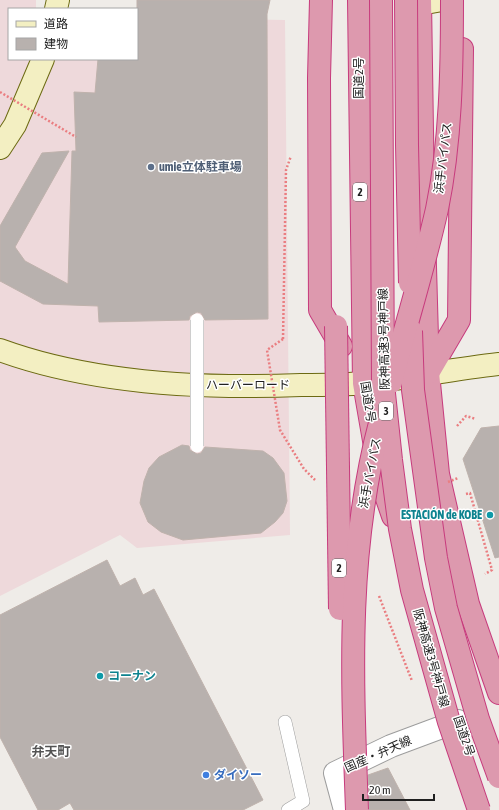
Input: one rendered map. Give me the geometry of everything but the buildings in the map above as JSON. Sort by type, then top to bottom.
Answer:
[{"type":"highway","points":[[321,0],[319,78],[320,310],[364,383]]},
{"type":"highway","name":"浜手バイパス","points":[[335,0],[333,119],[341,699],[345,810]]},
{"type":"highway","name":"国道2号","points":[[359,0],[364,383],[381,481],[458,721],[490,810]]},
{"type":"highway","name":"阪神高速3号神戸線","points":[[381,0],[384,384],[392,468],[400,529],[412,590],[449,722],[479,810]]},
{"type":"highway","name":"浜手バイパス","points":[[357,810],[353,623],[357,554],[366,489],[380,425],[437,208],[446,148],[450,90],[452,0]]},
{"type":"highway","points":[[428,373],[459,320],[463,0]]},
{"type":"highway","points":[[416,1],[428,373],[438,474],[468,604],[499,691]]},
{"type":"highway","points":[[416,1],[407,145],[413,390],[436,558],[446,608],[478,719],[499,777]]},
{"type":"street","points":[[416,1],[442,0]]},
{"type":"street","points":[[0,148],[15,125],[43,60]]},
{"type":"street","name":"ハーバーロード","points":[[0,350],[91,374],[181,384],[258,387],[364,383],[499,364]]},
{"type":"street","name":"国産・弁天線","points":[[345,810],[335,773],[391,746],[458,721]]},
{"type":"lane","points":[[197,320],[197,446]]},
{"type":"lane","points":[[285,722],[303,801],[288,810]]},
{"type":"path","points":[[0,92],[76,137]]},
{"type":"path","points":[[283,339],[286,170],[291,156]]},
{"type":"path","points":[[466,416],[476,419]]},
{"type":"path","points":[[393,632],[414,687]]},
{"type":"shaded area","points":[[0,0],[36,0],[36,8],[8,8],[8,60],[138,60],[138,18],[285,20],[290,535],[137,548],[120,535],[0,596]]},
{"type":"place","name":"umie立体駐車場","points":[[151,167]]},
{"type":"place","name":"ESTACIÓN de KOBE","points":[[490,515]]},
{"type":"place","name":"コーナン","points":[[100,676]]},
{"type":"place","name":"ダイソー","points":[[206,775]]},
{"type":"district","name":"弁天町","points":[[51,751]]}]
